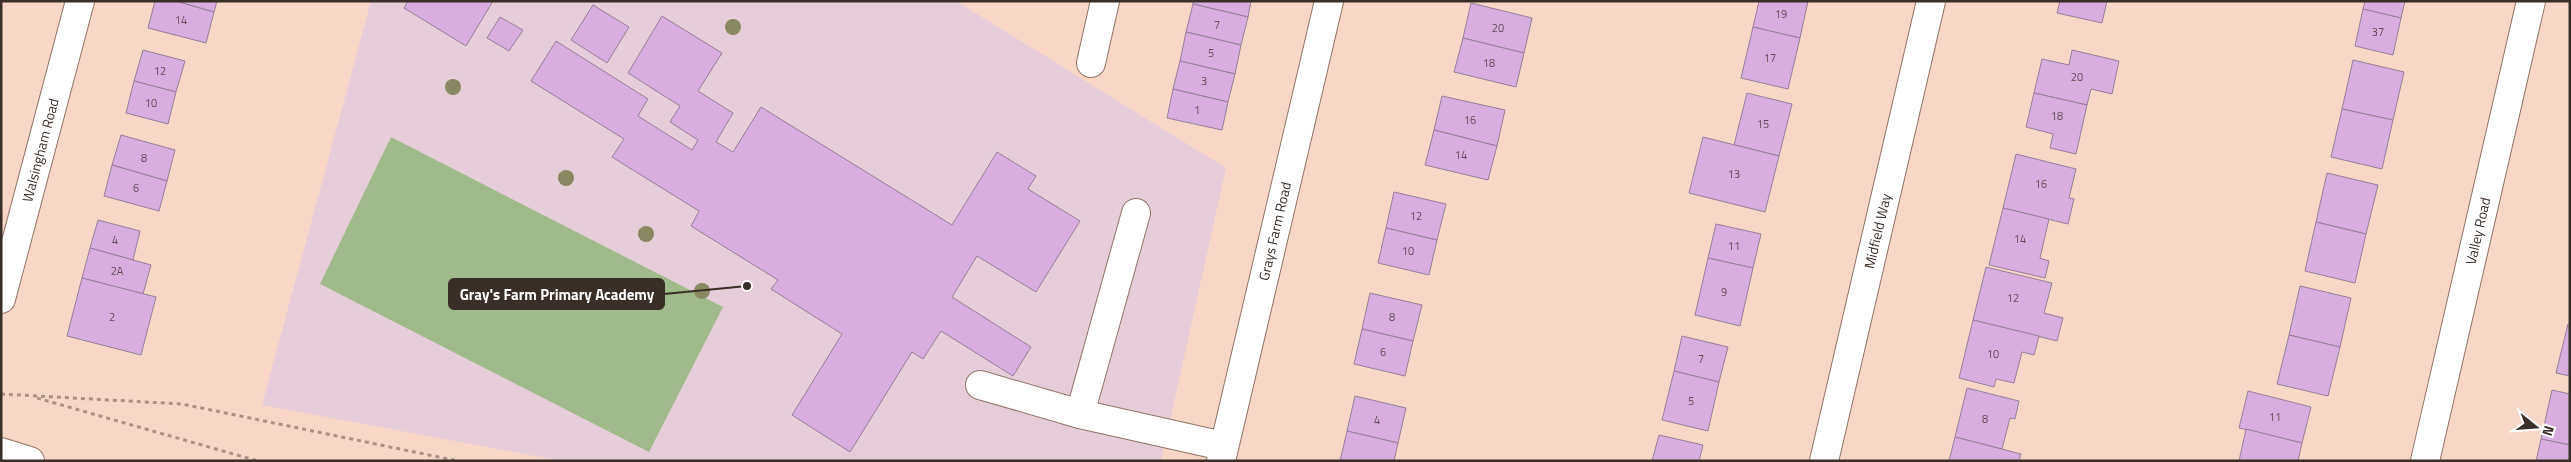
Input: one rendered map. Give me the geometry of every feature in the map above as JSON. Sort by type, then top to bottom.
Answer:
[{"type":"street","name":"Walsingham Road","points":[[1,299],[80,1]]},
{"type":"street","points":[[1092,63],[1105,1]]},
{"type":"street","name":"Grays Farm Road","points":[[1222,453],[1329,1]]},
{"type":"street","name":"Midfield Way","points":[[1824,461],[1931,1]]},
{"type":"street","name":"Valley Road","points":[[2425,461],[2531,1]]},
{"type":"street","points":[[1080,414],[1136,213]]},
{"type":"street","points":[[980,385],[1222,453]]},
{"type":"street","points":[[1,452],[30,461]]},
{"type":"path","points":[[1,394],[182,404],[458,461]]},
{"type":"path","points":[[31,396],[258,461]]},
{"type":"shaded area","points":[[371,1],[956,1],[1226,168],[1161,461],[562,461],[262,405]]},
{"type":"green space","points":[[391,137],[723,307],[649,452],[320,284]]},
{"type":"building","points":[[155,1],[176,1],[214,12],[206,43],[148,28]]},
{"type":"building","points":[[176,1],[217,1],[214,12]]},
{"type":"building","points":[[408,1],[493,1],[466,46],[404,8]]},
{"type":"building","points":[[1193,1],[1251,1],[1248,17],[1193,4]]},
{"type":"building","points":[[1759,1],[1808,1],[1800,38],[1753,27]]},
{"type":"building","points":[[2060,1],[2107,1],[2102,23],[2057,13]]},
{"type":"building","points":[[2365,1],[2405,1],[2401,18],[2363,9]]},
{"type":"building","points":[[1471,3],[1532,18],[1524,53],[1463,38]]},
{"type":"building","points":[[1193,4],[1248,17],[1241,45],[1186,32]]},
{"type":"building","points":[[593,5],[629,27],[607,63],[571,40]]},
{"type":"building","points":[[2363,9],[2401,18],[2393,55],[2355,46]]},
{"type":"building","points":[[662,16],[722,53],[698,91],[733,113],[716,142],[733,152],[761,107],[952,225],[997,152],[1036,176],[1028,189],[1080,221],[1036,292],[977,256],[952,297],[1031,347],[1013,376],[941,331],[923,359],[912,352],[850,452],[792,415],[842,334],[771,289],[778,280],[691,226],[699,211],[612,157],[624,139],[531,81],[556,41],[648,99],[638,116],[692,150],[698,140],[670,122],[680,106],[628,73]]},
{"type":"building","points":[[500,17],[523,30],[509,51],[487,38]]},
{"type":"building","points":[[1753,27],[1800,38],[1788,89],[1741,78]]},
{"type":"building","points":[[1186,32],[1241,45],[1235,74],[1180,61]]},
{"type":"building","points":[[1463,38],[1524,53],[1516,87],[1454,72]]},
{"type":"building","points":[[143,50],[185,61],[176,92],[134,81]]},
{"type":"building","points":[[2072,50],[2119,61],[2112,94],[2091,89],[2087,105],[2034,93],[2042,59],[2069,65]]},
{"type":"building","points":[[2353,60],[2404,72],[2393,120],[2342,109]]},
{"type":"building","points":[[1180,61],[1235,74],[1228,102],[1173,89]]},
{"type":"building","points":[[134,81],[176,92],[168,124],[126,113]]},
{"type":"building","points":[[1173,89],[1228,102],[1222,130],[1167,118]]},
{"type":"building","points":[[1747,93],[1792,104],[1779,156],[1734,145]]},
{"type":"building","points":[[2034,93],[2087,105],[2076,154],[2050,148],[2053,134],[2026,127]]},
{"type":"building","points":[[1442,96],[1505,110],[1497,146],[1434,130]]},
{"type":"building","points":[[2342,109],[2393,120],[2382,169],[2331,157]]},
{"type":"building","points":[[1434,130],[1497,146],[1488,180],[1425,165]]},
{"type":"building","points":[[121,135],[175,150],[167,181],[112,165]]},
{"type":"building","points":[[1703,137],[1779,156],[1765,212],[1689,193]]},
{"type":"building","points":[[2016,154],[2076,169],[2069,198],[2074,199],[2068,224],[2003,208]]},
{"type":"building","points":[[112,165],[167,181],[159,211],[104,196]]},
{"type":"building","points":[[2327,173],[2378,185],[2366,234],[2316,222]]},
{"type":"building","points":[[1394,192],[1446,204],[1437,240],[1386,228]]},
{"type":"building","points":[[2003,208],[2049,219],[2040,258],[2049,261],[2045,278],[1989,265]]},
{"type":"building","points":[[98,220],[140,231],[133,260],[90,248]]},
{"type":"building","points":[[2316,222],[2366,234],[2355,283],[2305,271]]},
{"type":"building","points":[[1716,224],[1761,234],[1753,268],[1708,258]]},
{"type":"building","points":[[1386,228],[1437,240],[1429,275],[1378,263]]},
{"type":"building","points":[[90,248],[151,265],[143,294],[82,278]]},
{"type":"building","points":[[1708,258],[1753,268],[1740,326],[1695,315]]},
{"type":"building","points":[[1986,267],[2052,283],[2044,313],[2063,318],[2057,341],[1973,320]]},
{"type":"building","points":[[82,278],[156,297],[141,355],[67,336]]},
{"type":"building","points":[[2300,286],[2351,298],[2340,347],[2289,335]]},
{"type":"building","points":[[1370,293],[1422,305],[1413,341],[1362,329]]},
{"type":"building","points":[[1973,320],[2039,336],[2034,355],[2022,352],[2014,383],[1996,379],[1994,387],[1959,378]]},
{"type":"building","points":[[2568,324],[2570,325],[2570,376],[2556,373]]},
{"type":"building","points":[[1362,329],[1413,341],[1405,376],[1354,364]]},
{"type":"building","points":[[2289,335],[2340,347],[2328,396],[2277,384]]},
{"type":"building","points":[[1682,336],[1728,347],[1719,382],[1674,371]]},
{"type":"building","points":[[1674,371],[1719,382],[1708,431],[1662,420]]},
{"type":"building","points":[[1967,388],[2019,401],[2015,419],[2010,418],[2002,449],[1955,437]]},
{"type":"building","points":[[2552,390],[2570,394],[2570,445],[2541,439]]},
{"type":"building","points":[[2248,391],[2311,407],[2302,443],[2239,428]]},
{"type":"building","points":[[1355,396],[1406,408],[1398,443],[1347,431]]},
{"type":"building","points":[[2246,429],[2302,443],[2298,461],[2239,461]]},
{"type":"building","points":[[1347,431],[1398,443],[1394,461],[1340,461]]},
{"type":"building","points":[[1659,435],[1703,445],[1699,461],[1652,461]]},
{"type":"building","points":[[1955,437],[2021,454],[2019,461],[1949,461]]},
{"type":"building","points":[[2541,439],[2570,445],[2570,461],[2536,461]]},
{"type":"place","name":"Gray's Farm Primary Academy","points":[[747,286]]}]
